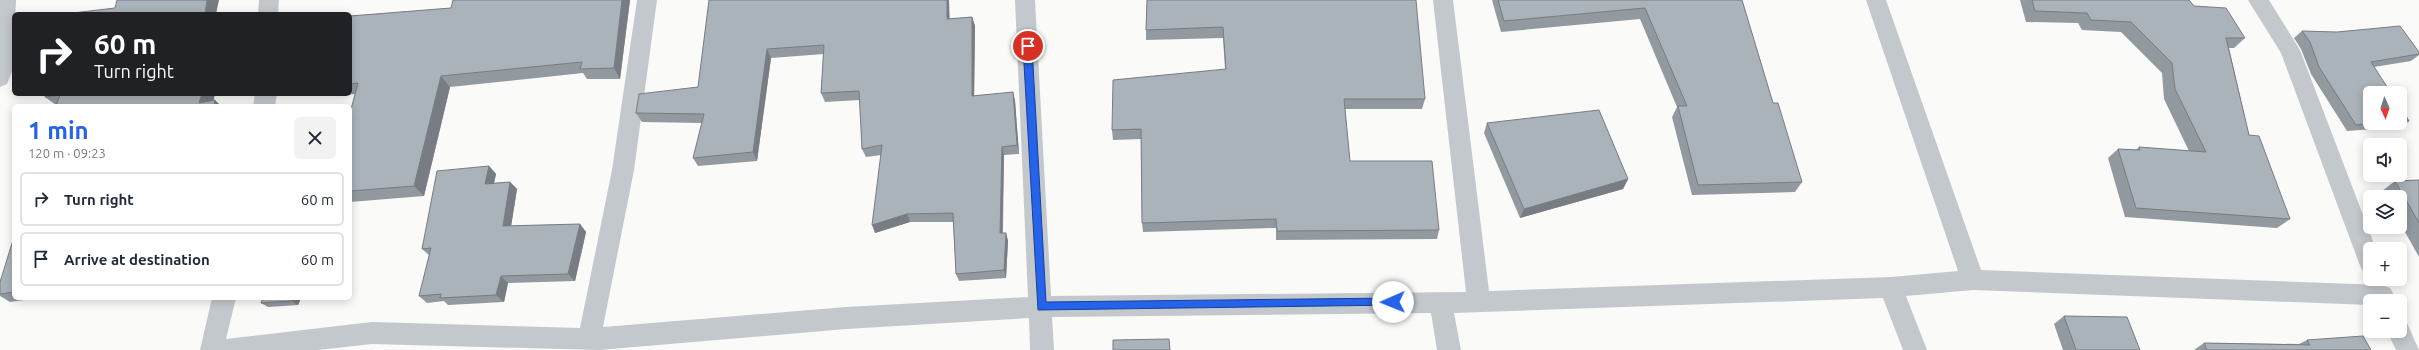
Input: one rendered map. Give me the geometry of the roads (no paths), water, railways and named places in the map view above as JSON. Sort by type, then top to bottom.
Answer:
[{"type":"street","points":[[0,78],[3,69],[6,0]]},
{"type":"street","points":[[268,12],[269,0]]},
{"type":"street","points":[[588,344],[623,170],[647,0]]},
{"type":"street","points":[[1025,0],[1042,306],[1042,350]]},
{"type":"street","points":[[1443,0],[1479,302]]},
{"type":"street","points":[[1876,0],[1882,11],[1973,280]]},
{"type":"street","points":[[2258,0],[2290,50],[2363,244]]},
{"type":"street","points":[[222,350],[372,333],[588,344],[846,318],[1042,306],[1479,302],[1892,287],[1973,280],[2381,292]]},
{"type":"street","points":[[1892,287],[1915,350]]},
{"type":"street","points":[[212,350],[224,300]]},
{"type":"street","points":[[1441,302],[1449,350]]},
{"type":"street","points":[[2402,338],[2408,350]]}]
